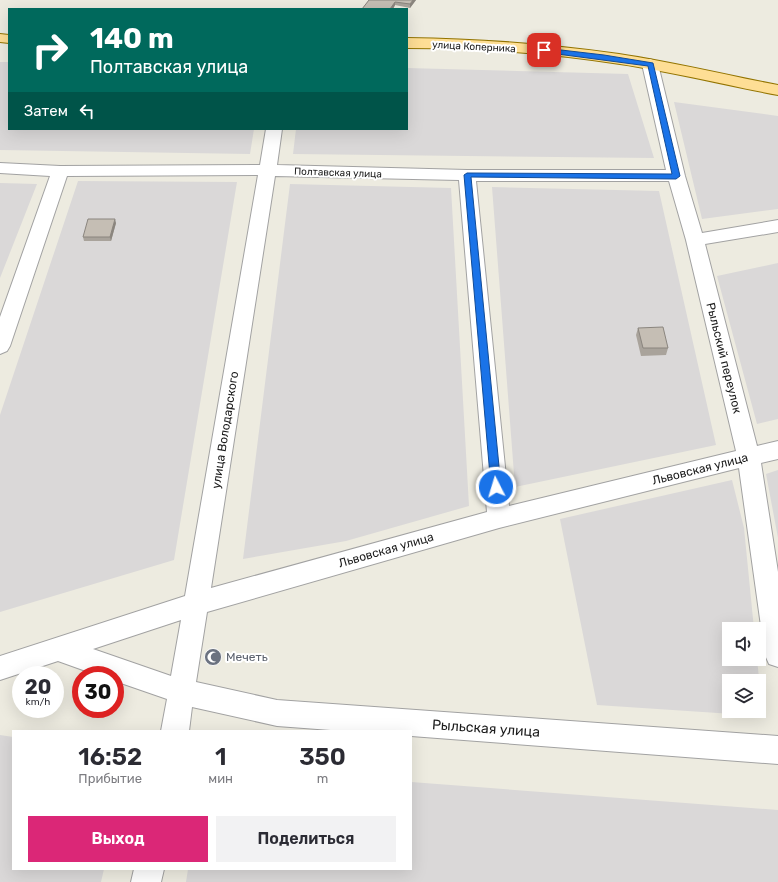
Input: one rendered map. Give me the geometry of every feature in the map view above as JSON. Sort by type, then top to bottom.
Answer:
[{"type":"main road","name":"улица Коперника","points":[[408,43],[558,51],[650,64],[778,90]]},
{"type":"street","name":"Рыльский переулок","points":[[650,64],[676,176],[695,240],[749,457],[778,655]]},
{"type":"street","name":"улица Володарского","points":[[175,730],[274,130]]},
{"type":"street","name":"Полтавская улица","points":[[0,168],[60,171],[268,170],[467,175],[676,176]]},
{"type":"street","points":[[0,346],[60,171]]},
{"type":"street","points":[[467,175],[499,518]]},
{"type":"street","points":[[695,240],[778,226]]},
{"type":"street","name":"Львовская улица","points":[[0,668],[60,650],[196,604],[499,518],[778,450]]},
{"type":"street","name":"Рыльская улица","points":[[60,650],[182,692],[277,713],[778,750]]},
{"type":"street","points":[[146,882],[149,870]]},
{"type":"shaded area","points":[[0,62],[8,62],[8,130],[254,130],[250,154],[0,150]]},
{"type":"shaded area","points":[[408,68],[628,74],[654,158],[293,154],[296,130],[408,130]]},
{"type":"shaded area","points":[[674,102],[778,116],[778,209],[702,219]]},
{"type":"shaded area","points":[[78,181],[237,182],[174,560],[0,612],[0,415]]},
{"type":"shaded area","points":[[0,183],[37,184],[0,278]]},
{"type":"shaded area","points":[[290,184],[451,188],[469,506],[346,541],[243,559]]},
{"type":"shaded area","points":[[492,187],[659,191],[716,445],[515,487]]},
{"type":"shaded area","points":[[778,263],[778,419],[757,424],[717,276]]},
{"type":"shaded area","points":[[778,470],[778,538],[766,474]]},
{"type":"shaded area","points":[[732,480],[744,528],[753,622],[722,622],[722,666],[758,666],[759,674],[722,674],[722,713],[597,705],[560,519]]},
{"type":"shaded area","points":[[0,735],[12,737],[12,870],[104,870],[101,882],[0,882]]},
{"type":"shaded area","points":[[412,782],[778,810],[778,882],[186,882],[188,870],[412,870]]},
{"type":"building","points":[[369,0],[413,0],[410,4],[395,2],[391,8],[363,8]]},
{"type":"building","points":[[88,219],[115,219],[110,237],[83,237]]},
{"type":"building","points":[[663,327],[668,348],[643,348],[638,328]]},
{"type":"place","name":"Мечеть","points":[[213,657]]},
{"type":"route","points":[[496,487],[467,175],[676,176],[650,64],[544,50]]}]
